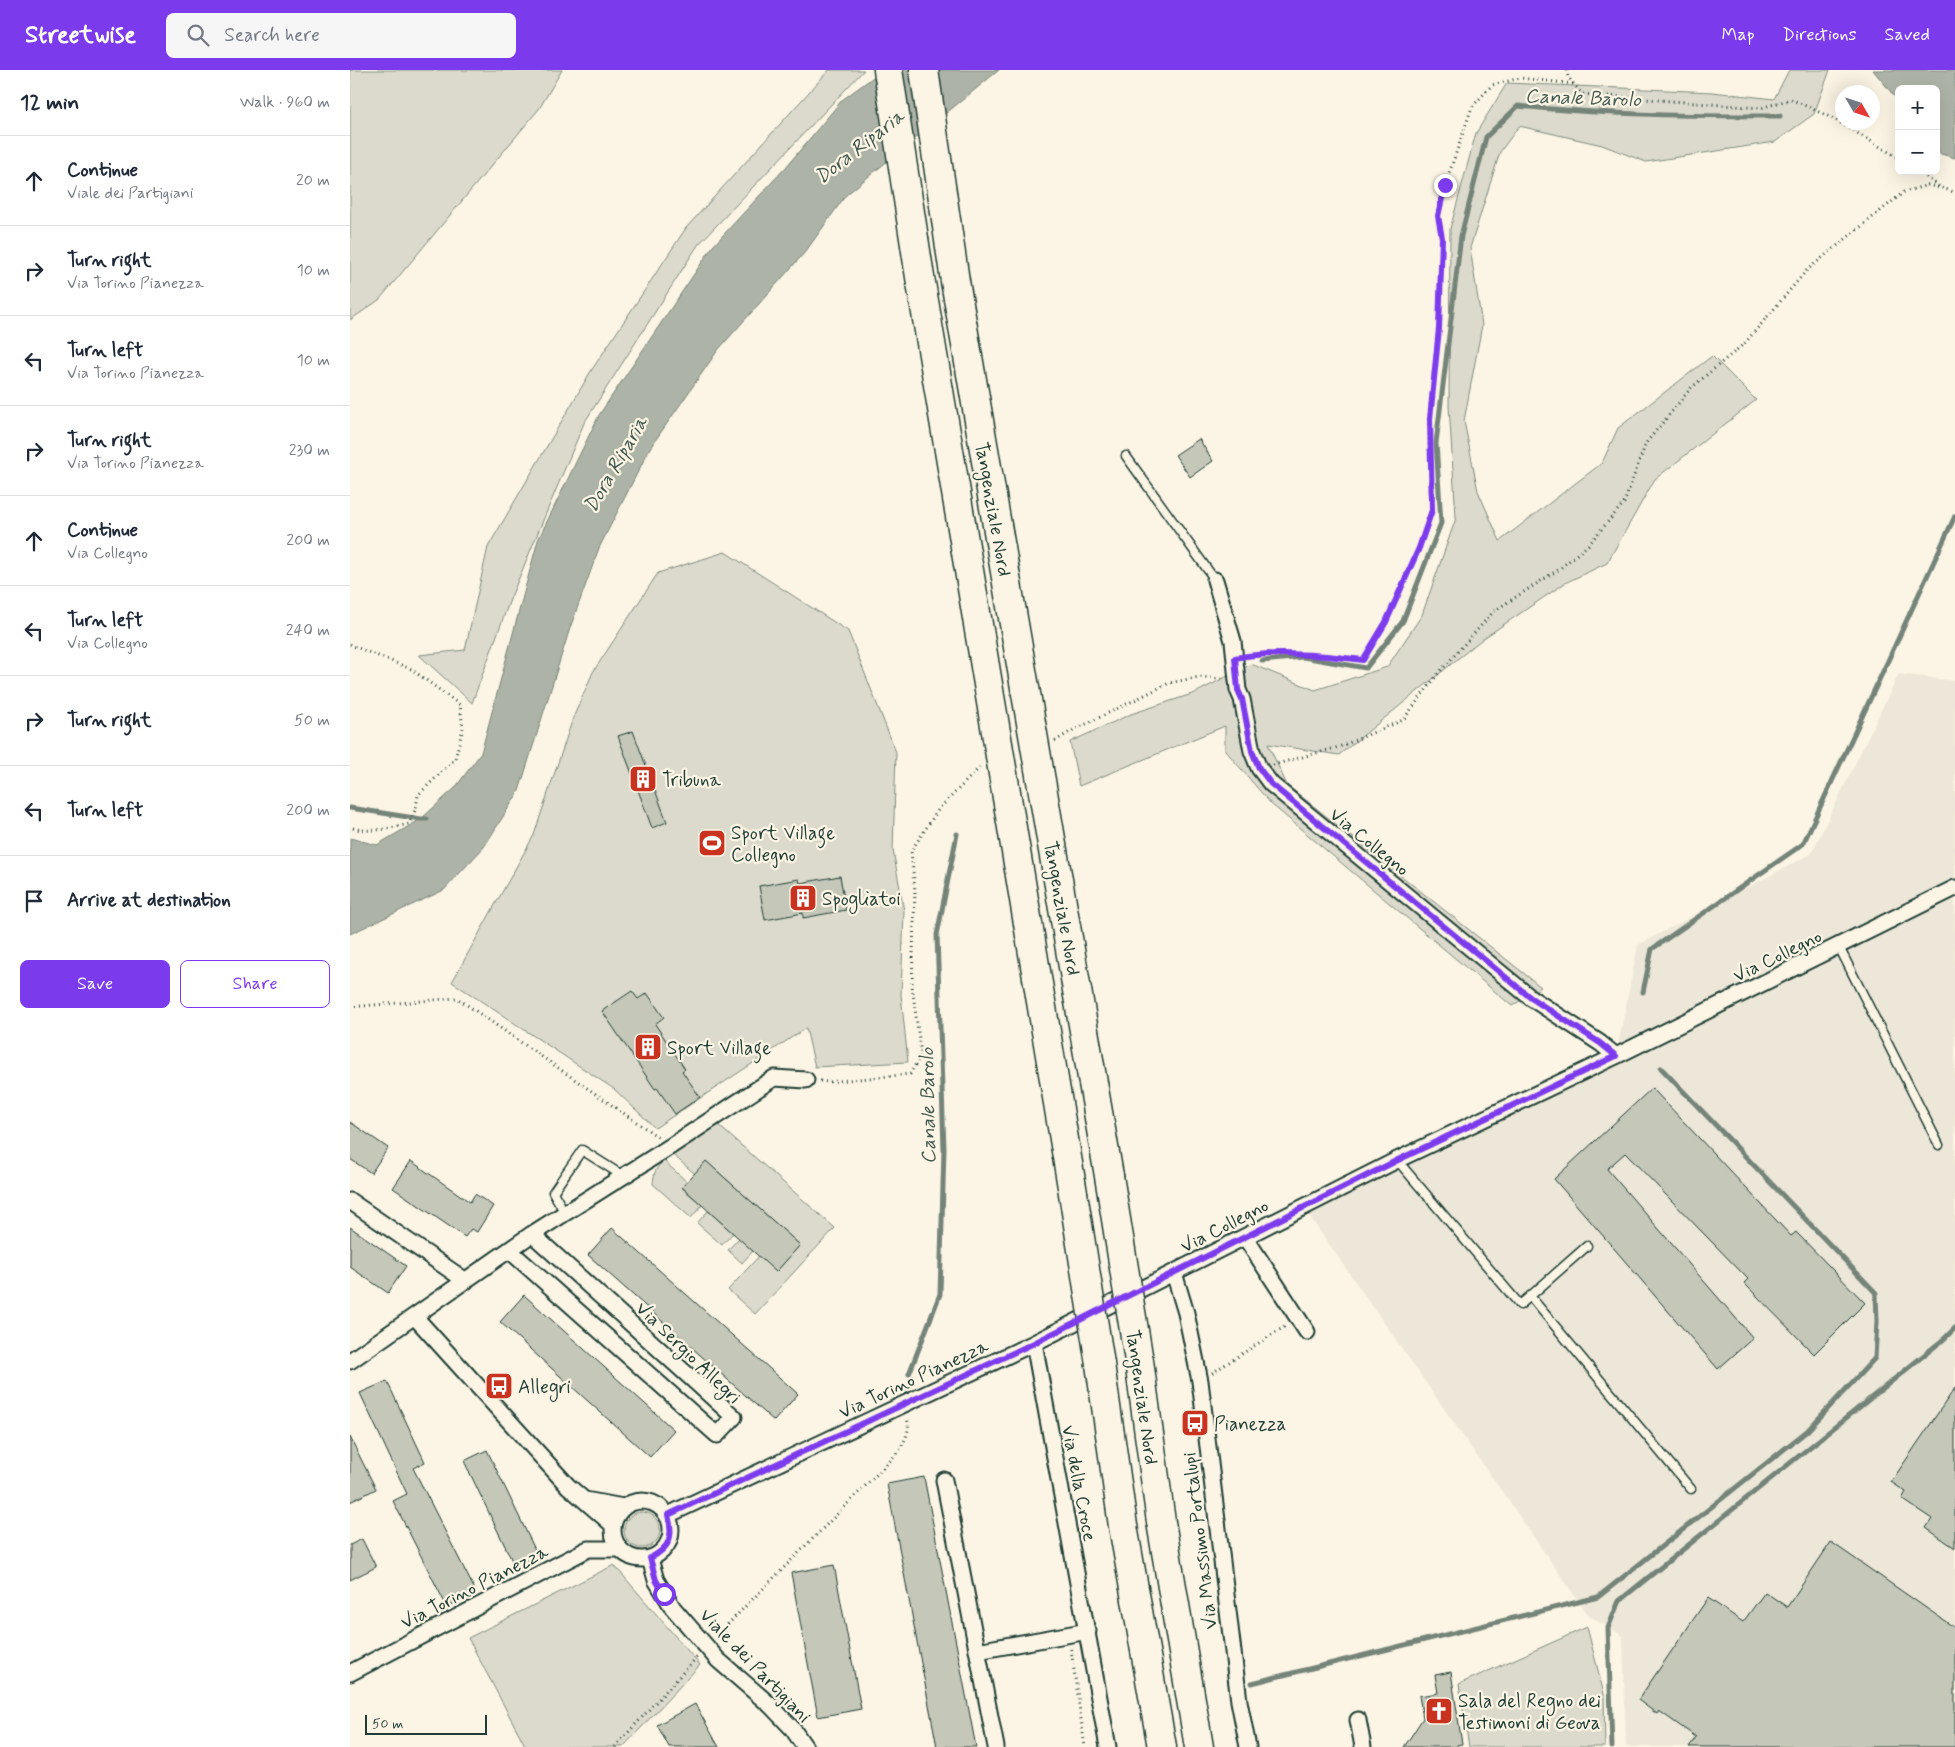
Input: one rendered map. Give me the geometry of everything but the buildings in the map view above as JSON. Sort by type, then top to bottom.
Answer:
[{"type":"highway","name":"Tangenziale Nord","points":[[888,70],[920,277],[1073,1193],[1123,1526],[1162,1747]]},
{"type":"highway","name":"Tangenziale Nord","points":[[924,70],[955,280],[1109,1176],[1139,1361],[1161,1522],[1199,1747]]},
{"type":"street","name":"Via Collegno","points":[[1215,580],[1233,641],[1237,680],[1252,751],[1259,768],[1271,784],[1531,998],[1600,1043],[1616,1056]]},
{"type":"street","name":"Via Collegno","points":[[1174,1273],[1398,1160],[1616,1056],[1955,888]]},
{"type":"street","points":[[350,1361],[532,1234],[774,1078],[806,1080]]},
{"type":"street","points":[[350,1201],[466,1281]]},
{"type":"street","name":"Via Sergio Allegri","points":[[509,1250],[717,1435],[734,1417],[532,1234]]},
{"type":"street","points":[[1245,1237],[1307,1332]]},
{"type":"street","name":"Via Torino Pianezza","points":[[668,1515],[1034,1343],[1174,1273]]},
{"type":"street","name":"Via Massimo Portalupi","points":[[1174,1273],[1186,1313],[1200,1381],[1238,1701],[1248,1747]]},
{"type":"street","points":[[415,1317],[568,1486],[612,1525]]},
{"type":"street","name":"Via della Croce","points":[[1034,1343],[1108,1747]]},
{"type":"street","points":[[944,1480],[996,1747]]},
{"type":"street","points":[[584,1499],[623,1507]]},
{"type":"street","points":[[619,1549],[613,1538],[612,1525],[616,1515],[623,1507],[634,1501],[648,1500],[660,1506],[668,1515],[672,1528],[670,1541],[662,1552],[650,1558]]},
{"type":"street","name":"Via Torino Pianezza","points":[[350,1673],[588,1549],[619,1549],[628,1556],[639,1560],[650,1558]]},
{"type":"street","name":"Viale dei Partigiani","points":[[650,1558],[656,1580],[664,1594],[707,1647],[718,1660],[786,1722],[805,1747]]},
{"type":"street","points":[[978,1650],[1088,1631]]},
{"type":"street","points":[[1358,1720],[1363,1747]]},
{"type":"lane","points":[[1126,456],[1215,580]]},
{"type":"lane","points":[[1839,947],[1939,1145]]},
{"type":"lane","points":[[565,1213],[553,1192],[582,1150],[623,1176]]},
{"type":"lane","points":[[1398,1160],[1520,1305],[1587,1246]]},
{"type":"lane","points":[[1530,1296],[1691,1489]]},
{"type":"path","points":[[1567,70],[1568,77],[1582,94],[1761,108],[1791,100],[1832,118],[1895,156]]},
{"type":"path","points":[[1235,658],[1250,654],[1329,656],[1363,660],[1386,622],[1419,548],[1432,510],[1430,419],[1439,328],[1442,238],[1438,216],[1445,185],[1472,107],[1492,85],[1520,78],[1574,84]]},
{"type":"path","points":[[1924,175],[1942,188]]},
{"type":"path","points":[[1259,768],[1339,746],[1403,720],[1438,674],[1494,611],[1558,570],[1588,545],[1624,503],[1646,443],[1691,388],[1745,343],[1807,270],[1904,192],[1928,185],[1955,193]]},
{"type":"path","points":[[350,644],[411,669],[460,705],[463,728],[456,759],[418,795],[409,824],[358,830],[350,827]]},
{"type":"path","points":[[1054,742],[1070,732],[1169,683],[1199,677],[1237,680]]},
{"type":"path","points":[[806,1080],[828,1082],[910,1074],[921,1055],[912,985],[915,891],[911,851],[938,810],[987,761]]},
{"type":"path","points":[[350,1007],[456,998],[671,1146]]},
{"type":"path","points":[[1200,1381],[1298,1318]]},
{"type":"path","points":[[614,1747],[728,1623],[892,1459],[902,1445],[908,1430],[909,1423],[906,1416]]},
{"type":"path","points":[[1069,1634],[1085,1747]]},
{"type":"shaded area","points":[[350,70],[562,70],[539,109],[379,300],[350,320]]},
{"type":"shaded area","points":[[829,70],[864,70],[698,245],[584,423],[511,597],[472,703],[419,655],[465,650],[488,547],[591,371],[686,228]]},
{"type":"shaded area","points":[[1789,70],[1830,70],[1814,114],[1775,142],[1646,162],[1602,145],[1519,126],[1500,152],[1470,248],[1482,325],[1464,421],[1478,491],[1500,541],[1602,463],[1618,428],[1712,356],[1756,400],[1655,479],[1607,563],[1565,583],[1481,640],[1339,755],[1268,744],[1287,785],[1541,987],[1512,1006],[1271,804],[1225,750],[1225,726],[1079,786],[1070,742],[1131,714],[1195,693],[1251,664],[1315,690],[1387,667],[1422,615],[1456,518],[1449,406],[1450,229],[1476,133],[1507,83],[1712,92],[1774,99]]},
{"type":"shaded area","name":"Sport Village Collegno","points":[[725,552],[848,631],[896,752],[893,850],[904,911],[901,995],[908,1062],[815,1067],[806,1028],[655,1128],[614,1089],[452,982],[534,835],[573,718],[593,672],[658,573]]},
{"type":"shaded area","points":[[1899,674],[1955,681],[1955,1747],[1626,1747],[1623,1636],[1589,1616],[1303,1207],[1616,1056],[1638,945],[1811,854]]},
{"type":"shaded area","points":[[717,1124],[835,1228],[755,1314],[728,1290],[759,1256],[776,1272],[800,1245],[706,1161],[695,1174],[673,1155]]},
{"type":"shaded area","points":[[664,1161],[687,1182],[682,1188],[702,1205],[691,1218],[653,1184],[656,1171]]},
{"type":"shaded area","points":[[708,1211],[733,1233],[722,1245],[697,1223]]},
{"type":"shaded area","points":[[739,1238],[753,1251],[742,1263],[728,1250]]},
{"type":"shaded area","points":[[642,1512],[649,1513],[655,1517],[659,1523],[659,1537],[655,1543],[649,1547],[642,1548],[635,1547],[629,1543],[625,1537],[624,1530],[625,1523],[629,1517],[635,1513]]},
{"type":"shaded area","points":[[614,1565],[700,1665],[623,1747],[526,1747],[468,1638]]},
{"type":"shaded area","points":[[1587,1627],[1604,1694],[1605,1747],[1469,1747],[1459,1684]]},
{"type":"water","name":"Dora Riparia","points":[[883,70],[999,70],[846,195],[806,251],[718,350],[650,448],[599,548],[570,628],[519,791],[484,847],[444,890],[350,934],[350,838],[377,845],[421,819],[455,788],[481,753],[538,540],[599,415],[713,246],[786,167],[842,100]]},
{"type":"water","points":[[1873,70],[1955,70],[1955,158],[1940,153],[1940,85],[1895,85],[1895,97]]},
{"type":"waterway","name":"Canale Barolo","points":[[1262,661],[1303,657],[1366,668],[1403,621],[1441,523],[1436,443],[1461,236],[1486,137],[1518,106],[1649,114],[1780,116]]},
{"type":"waterway","points":[[1643,992],[1652,949],[1803,844],[1955,516]]},
{"type":"waterway","points":[[350,808],[427,819]]},
{"type":"waterway","name":"Canale Barolo","points":[[909,1374],[940,1294],[944,1149],[937,935],[957,834]]},
{"type":"waterway","points":[[1252,1683],[1598,1597],[1807,1431],[1875,1358],[1876,1293],[1661,1068]]},
{"type":"waterway","points":[[1612,1747],[1608,1628],[1619,1601],[1944,1339],[1955,1328]]},
{"type":"place","name":"Tribuna","points":[[643,779]]},
{"type":"place","name":"Sport Village Collegno","points":[[712,843]]},
{"type":"place","name":"Spogliatoi","points":[[803,898]]},
{"type":"place","name":"Sport Village","points":[[648,1047]]},
{"type":"place","name":"Allegri","points":[[499,1386]]},
{"type":"place","name":"Pianezza","points":[[1195,1423]]},
{"type":"place","name":"Sala del Regno dei Testimoni di Geova","points":[[1439,1711]]},
{"type":"route","points":[[664,1594],[656,1580],[650,1558],[662,1552],[670,1541],[672,1528],[668,1515],[1034,1343],[1398,1160],[1616,1056],[1600,1043],[1531,998],[1271,784],[1259,768],[1252,751],[1242,699],[1238,690],[1235,658],[1250,654],[1329,656],[1363,660],[1386,622],[1419,548],[1432,510],[1430,419],[1439,328],[1442,238],[1438,216],[1445,185]]}]
